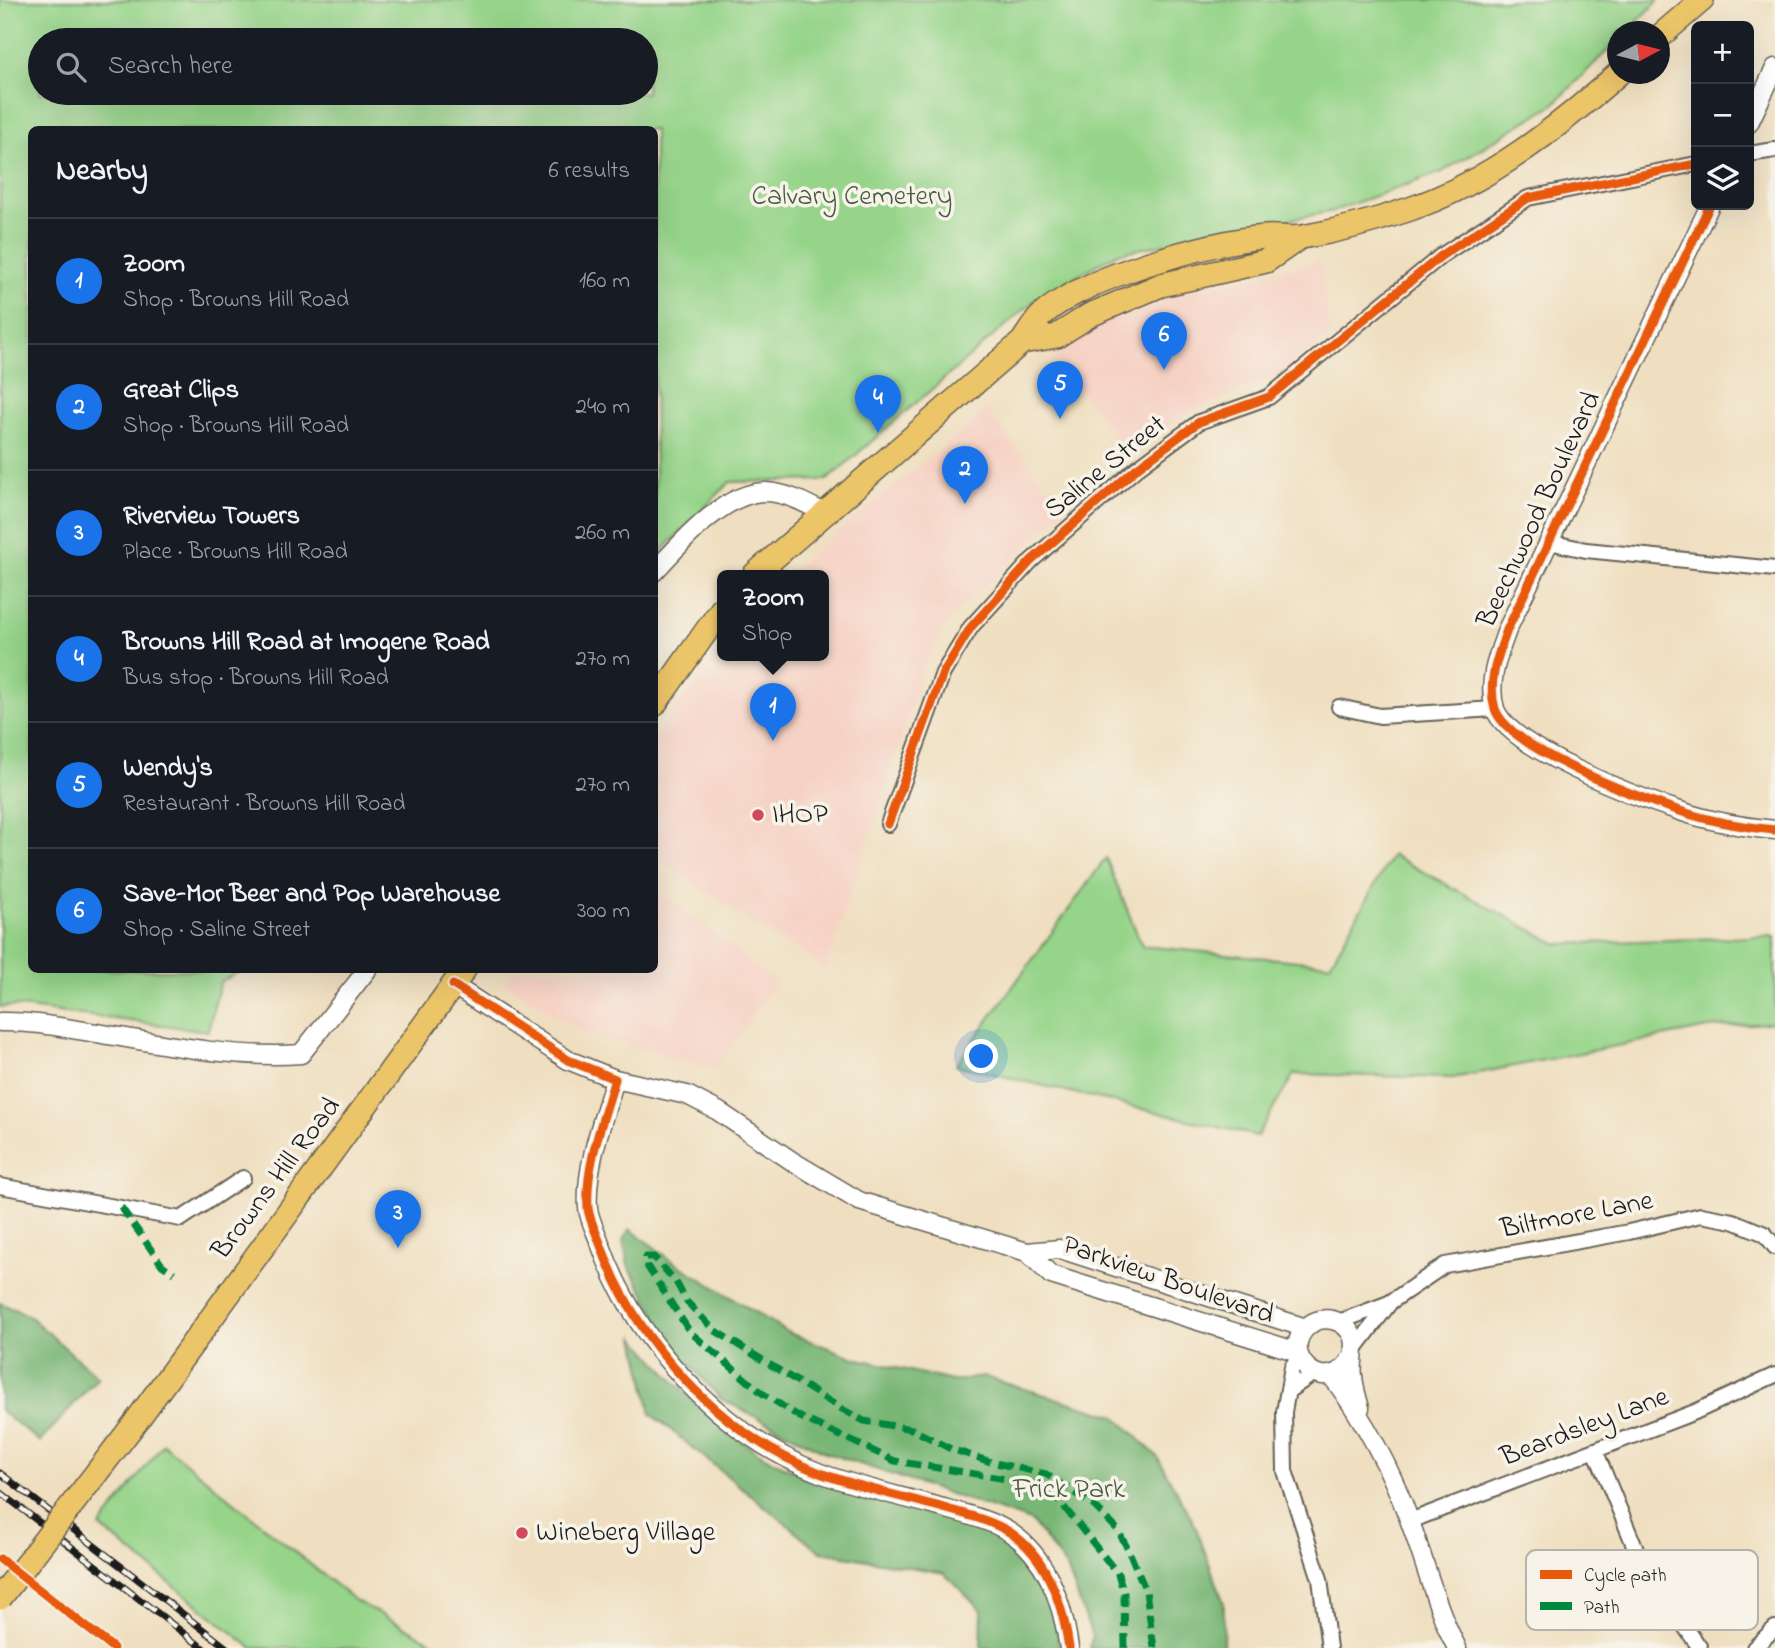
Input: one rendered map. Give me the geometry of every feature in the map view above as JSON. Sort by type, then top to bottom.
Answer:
[{"type":"main road","points":[[1670,27],[1702,0]]},
{"type":"main road","points":[[760,570],[1022,342],[1057,336],[1090,314],[1161,285],[1266,261],[1299,238],[1359,225],[1413,208],[1464,185],[1520,154],[1607,83]]},
{"type":"main road","points":[[658,699],[717,616]]},
{"type":"main road","name":"Browns Hill Road","points":[[0,1598],[135,1423],[459,977]]},
{"type":"street","points":[[1754,112],[1775,68]]},
{"type":"street","points":[[1754,153],[1775,150]]},
{"type":"street","name":"Saline Street","points":[[888,824],[943,673],[971,627],[1031,561],[1138,468],[1199,422],[1269,397],[1441,256],[1528,198],[1691,165]]},
{"type":"street","name":"Beechwood Boulevard","points":[[1495,709],[1493,684],[1497,657],[1708,210]]},
{"type":"street","points":[[658,568],[724,506],[752,494],[765,492],[794,497],[826,514]]},
{"type":"street","points":[[1549,542],[1586,550],[1775,569]]},
{"type":"street","points":[[1339,707],[1380,716],[1495,709],[1513,733],[1588,776],[1682,812],[1775,830]]},
{"type":"street","points":[[0,1022],[26,1021],[163,1044],[273,1056],[301,1054],[365,973]]},
{"type":"street","name":"Parkview Boulevard","points":[[459,977],[568,1059],[615,1079],[687,1095],[719,1111],[792,1161],[859,1201],[1027,1252],[1060,1249],[1306,1328]]},
{"type":"street","points":[[615,1079],[592,1166],[588,1209],[609,1269],[637,1322],[681,1377],[749,1435],[819,1472],[974,1517],[1012,1534],[1046,1570],[1065,1623],[1069,1648]]},
{"type":"street","points":[[0,1186],[181,1219],[243,1178]]},
{"type":"street","name":"Biltmore Lane","points":[[1389,1303],[1445,1265],[1701,1215],[1733,1221],[1765,1234],[1775,1247]]},
{"type":"street","name":"Parkview Boulevard","points":[[1027,1252],[1051,1275],[1299,1353]]},
{"type":"street","points":[[1339,1322],[1389,1303]]},
{"type":"street","points":[[1288,1391],[1322,1374],[1348,1366],[1353,1354],[1389,1303]]},
{"type":"street","name":"Parkview Boulevard","points":[[1361,1415],[1322,1374],[1306,1368],[1299,1353],[1298,1343],[1306,1328],[1321,1320],[1339,1322],[1350,1333],[1361,1415],[1410,1521],[1430,1583],[1457,1648]]},
{"type":"street","points":[[1299,1353],[1292,1367],[1284,1412],[1285,1471],[1320,1579],[1329,1648]]},
{"type":"street","name":"Beardsley Lane","points":[[1410,1521],[1695,1412],[1775,1375]]},
{"type":"street","points":[[1595,1450],[1636,1550]]},
{"type":"street","points":[[1754,1648],[1775,1629]]},
{"type":"street","points":[[1687,1630],[1700,1648]]},
{"type":"shaded area","points":[[1321,261],[1329,336],[1286,372],[1192,411],[1130,455],[1046,347],[1119,307]]},
{"type":"shaded area","points":[[987,410],[1065,511],[952,616],[926,661],[826,969],[658,861],[658,734],[717,650],[717,661],[829,661],[829,570],[791,570]]},
{"type":"shaded area","points":[[658,889],[776,982],[716,1068],[587,1035],[505,984],[512,973],[658,973]]},
{"type":"green space","name":"Calvary Cemetery","points":[[0,0],[1659,0],[1638,21],[1607,21],[1607,51],[1554,104],[1442,172],[1333,211],[1118,253],[1035,300],[827,480],[730,482],[658,555],[658,126],[28,126],[28,973],[237,973],[220,982],[208,1031],[12,1006],[0,1007]]},
{"type":"green space","points":[[1392,855],[1557,944],[1775,936],[1775,1022],[1708,1028],[1453,1078],[1294,1074],[1257,1136],[956,1065],[1106,858],[1142,946],[1330,964]]},
{"type":"green space","name":"Frick Park","points":[[630,1229],[674,1262],[789,1333],[855,1358],[952,1381],[985,1377],[1115,1416],[1157,1456],[1194,1523],[1224,1603],[1223,1648],[1090,1648],[1092,1636],[1067,1568],[1031,1521],[827,1453],[721,1399],[674,1347],[628,1265],[623,1240]]},
{"type":"green space","points":[[0,1303],[28,1315],[98,1377],[40,1442],[0,1410]]},
{"type":"green space","points":[[635,1337],[703,1411],[763,1455],[836,1487],[980,1529],[1011,1546],[1032,1567],[1047,1592],[1056,1619],[1059,1648],[981,1648],[982,1611],[944,1573],[821,1552],[651,1414]]},
{"type":"green space","points":[[163,1444],[354,1600],[444,1648],[252,1648],[100,1527]]},
{"type":"railway","points":[[0,1473],[227,1648]]},
{"type":"railway","points":[[0,1492],[203,1648]]},
{"type":"marked path","points":[[121,1207],[162,1265],[174,1273]]},
{"type":"marked path","points":[[1125,1648],[1124,1593],[1118,1574],[1052,1492],[1025,1482],[895,1461],[800,1417],[762,1393],[690,1332],[647,1266],[646,1257],[654,1257],[676,1282],[687,1302],[714,1330],[842,1409],[864,1421],[912,1429],[951,1449],[991,1462],[1046,1474],[1094,1506],[1117,1529],[1146,1591],[1154,1648]]},
{"type":"cycle path","points":[[888,824],[943,673],[971,627],[1031,561],[1137,468],[1199,422],[1269,397],[1441,256],[1528,198],[1691,165]]},
{"type":"cycle path","points":[[1708,210],[1507,630],[1495,669],[1493,699],[1495,709],[1505,724],[1524,740],[1607,784],[1691,815],[1775,830]]},
{"type":"cycle path","points":[[453,985],[568,1060],[615,1079],[592,1159],[588,1192],[589,1212],[615,1279],[635,1315],[658,1349],[686,1380],[716,1409],[749,1435],[820,1473],[972,1516],[1011,1533],[1035,1556],[1052,1584],[1063,1616],[1069,1648]]},
{"type":"cycle path","points":[[0,1559],[113,1648]]},
{"type":"place","name":"Save-Mor Beer and Pop Warehouse","points":[[1164,370]]},
{"type":"place","name":"Wendy's","points":[[1060,419]]},
{"type":"place","name":"Browns Hill Road at Imogene Road","points":[[878,433]]},
{"type":"place","name":"Great Clips","points":[[965,504]]},
{"type":"place","name":"Zoom","points":[[773,741]]},
{"type":"place","name":"IHOP","points":[[758,815]]},
{"type":"place","name":"Riverview Towers","points":[[398,1248]]},
{"type":"place","name":"Wineberg Village","points":[[522,1533]]}]
